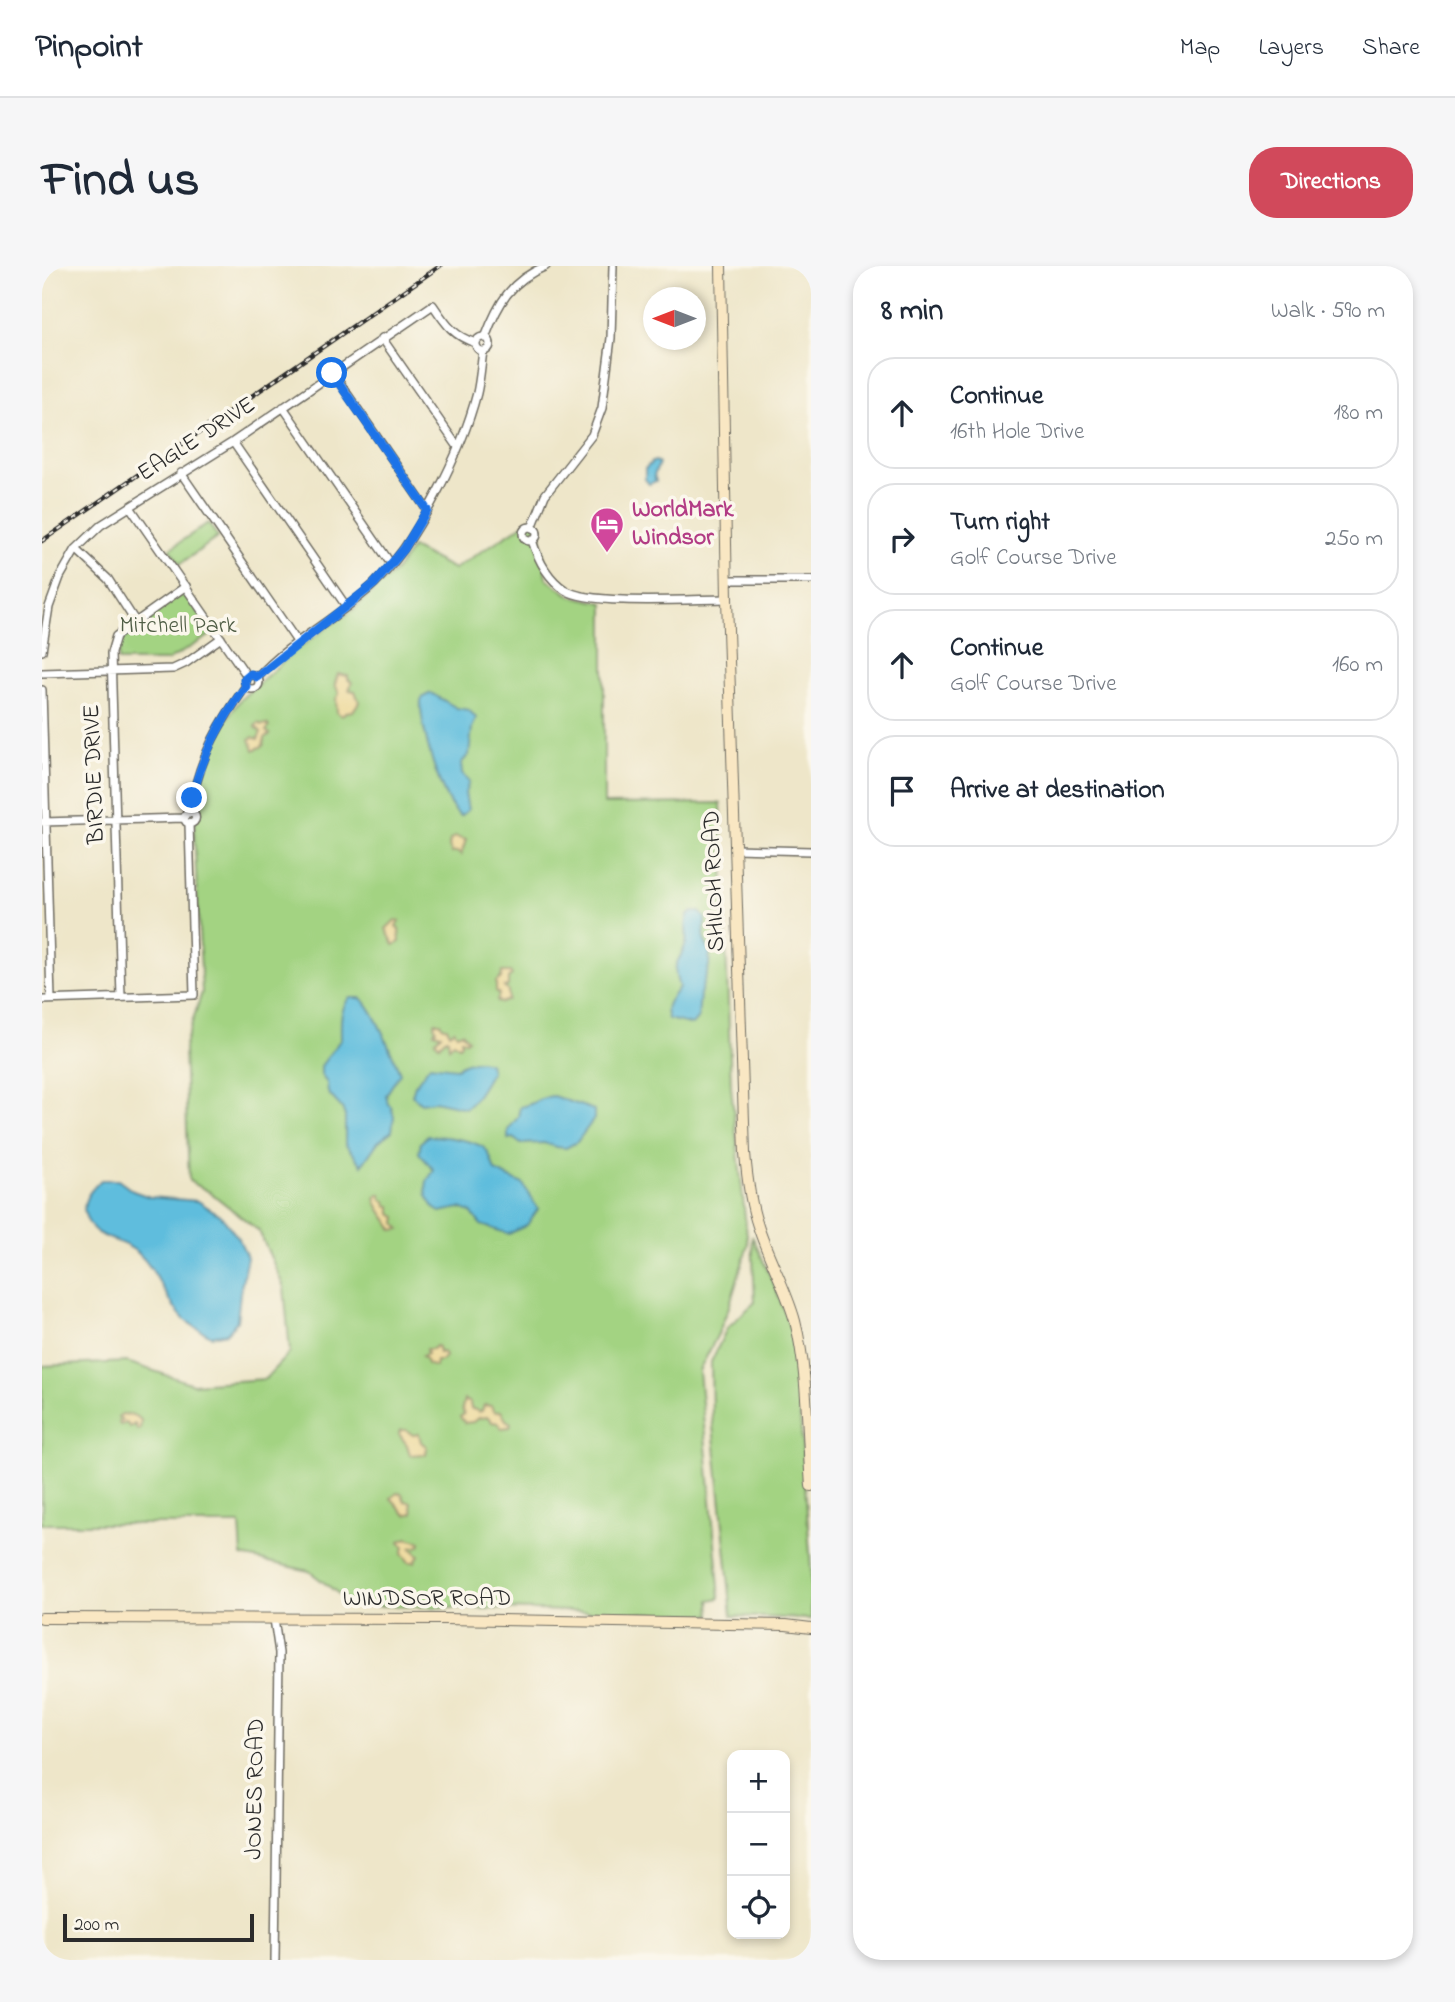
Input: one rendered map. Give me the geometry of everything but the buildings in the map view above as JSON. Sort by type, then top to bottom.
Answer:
[{"type":"main road","name":"SHILOH ROAD","points":[[720,266],[727,599],[746,1171],[758,1226],[796,1323],[801,1350],[811,1486]]},
{"type":"main road","name":"WINDSOR ROAD","points":[[42,1618],[443,1619],[811,1628]]},
{"type":"street","points":[[485,338],[496,309],[509,291],[527,275],[546,266]]},
{"type":"street","points":[[613,266],[611,338],[602,408],[592,435],[545,495],[532,527],[526,529],[523,535],[527,540],[532,540],[541,564],[548,573],[572,594],[599,599],[727,599]]},
{"type":"street","name":"EAGLE DRIVE","points":[[42,651],[49,607],[60,577],[76,549],[101,525],[233,442],[433,305],[449,329],[459,337],[476,343]]},
{"type":"street","points":[[382,338],[458,447]]},
{"type":"street","points":[[483,351],[478,349],[476,343],[480,338],[485,338]]},
{"type":"street","points":[[483,351],[490,344],[485,338]]},
{"type":"street","points":[[257,677],[374,584],[404,549],[458,447],[478,391],[483,351]]},
{"type":"street","points":[[332,373],[427,510]]},
{"type":"street","points":[[283,407],[391,564]]},
{"type":"street","points":[[233,442],[346,606]]},
{"type":"street","points":[[181,473],[298,643]]},
{"type":"street","points":[[131,507],[247,676]]},
{"type":"street","points":[[76,549],[108,579],[135,621]]},
{"type":"street","points":[[727,580],[811,580]]},
{"type":"street","name":"BIRDIE DRIVE","points":[[121,997],[111,653],[116,636],[186,586]]},
{"type":"street","points":[[42,673],[173,669],[221,638]]},
{"type":"street","points":[[254,674],[257,677],[258,686],[251,689],[246,686],[244,680],[247,676],[254,674]]},
{"type":"street","points":[[42,1000],[194,995],[187,818],[206,753],[221,721],[246,686]]},
{"type":"street","points":[[42,691],[51,999]]},
{"type":"street","points":[[44,822],[187,818]]},
{"type":"street","points":[[735,849],[811,851]]},
{"type":"street","name":"JONES ROAD","points":[[274,1619],[279,1653],[275,1960]]},
{"type":"green space","points":[[530,520],[540,530],[547,579],[571,596],[604,603],[604,804],[721,803],[731,1087],[748,1245],[729,1307],[699,1371],[720,1598],[710,1600],[711,1615],[353,1605],[309,1571],[242,1556],[240,1524],[42,1524],[42,1366],[127,1362],[193,1384],[265,1379],[290,1352],[284,1287],[259,1231],[210,1192],[189,1181],[184,1048],[202,992],[194,829],[201,775],[227,719],[240,700],[297,649],[353,610],[396,570],[412,548],[454,569]]},
{"type":"green space","points":[[208,523],[218,537],[180,564],[170,549]]},
{"type":"green space","name":"Mitchell Park","points":[[178,595],[188,597],[211,629],[209,636],[167,661],[118,661],[119,649],[130,630]]},
{"type":"green space","points":[[752,1236],[791,1331],[811,1569],[811,1619],[732,1616],[712,1416],[711,1362],[727,1328],[755,1302]]},
{"type":"sand","points":[[338,674],[348,676],[352,683],[349,690],[355,691],[359,702],[353,711],[341,716],[337,712],[336,699],[339,694],[335,684]]},
{"type":"sand","points":[[259,723],[267,724],[269,727],[266,731],[270,734],[265,738],[263,746],[254,750],[250,739],[258,739],[261,732],[255,726]]},
{"type":"sand","points":[[455,837],[466,840],[461,855],[452,853],[449,847],[450,840]]},
{"type":"sand","points":[[395,920],[399,921],[396,926],[399,929],[400,942],[394,945],[386,929]]},
{"type":"sand","points":[[502,972],[510,972],[512,975],[508,979],[508,986],[504,987],[508,991],[508,1000],[501,1003],[497,1001],[499,994],[496,991],[496,982],[501,978]]},
{"type":"sand","points":[[435,1022],[447,1027],[449,1033],[454,1030],[457,1034],[462,1032],[468,1039],[461,1039],[459,1046],[453,1042],[449,1047],[446,1038],[439,1045],[435,1041],[441,1034],[434,1032]]},
{"type":"sand","points":[[378,1195],[386,1201],[387,1206],[391,1206],[391,1214],[397,1217],[396,1223],[400,1229],[393,1230],[376,1203],[375,1198]]},
{"type":"sand","points":[[436,1346],[439,1353],[443,1352],[445,1356],[441,1361],[436,1361],[435,1367],[427,1364],[422,1356],[427,1354],[426,1349]]},
{"type":"sand","points":[[464,1400],[470,1403],[471,1409],[478,1412],[482,1411],[484,1405],[491,1406],[495,1412],[501,1411],[511,1423],[510,1427],[501,1428],[488,1417],[465,1423],[460,1417],[464,1414]]},
{"type":"sand","points":[[122,1414],[133,1415],[141,1420],[140,1429],[137,1430],[135,1424],[130,1427],[126,1423],[120,1425],[122,1420],[118,1417]]},
{"type":"sand","points":[[400,1430],[406,1430],[413,1435],[419,1434],[421,1442],[427,1447],[426,1454],[410,1455],[399,1434]]},
{"type":"sand","points":[[397,1493],[402,1494],[405,1501],[411,1502],[413,1513],[406,1515],[391,1498]]},
{"type":"sand","points":[[407,1538],[421,1542],[420,1546],[411,1548],[419,1555],[415,1562],[409,1562],[402,1554],[404,1547],[400,1541]]},
{"type":"water","points":[[656,461],[659,464],[654,475],[656,481],[649,484],[645,479],[645,469]]},
{"type":"water","points":[[431,693],[457,708],[469,710],[476,718],[469,755],[461,763],[462,774],[469,782],[465,793],[468,810],[461,816],[446,797],[428,745],[421,701]]},
{"type":"water","points":[[700,912],[705,918],[704,940],[710,952],[709,966],[700,994],[698,1018],[692,1025],[668,1019],[666,1009],[679,987],[675,972],[686,943],[688,915]]},
{"type":"water","points":[[349,998],[360,998],[370,1009],[400,1073],[386,1095],[394,1117],[392,1131],[378,1142],[362,1165],[345,1144],[345,1116],[342,1108],[328,1093],[327,1083],[321,1075],[321,1066],[341,1039],[342,1013]]},
{"type":"water","points":[[480,1061],[489,1063],[491,1072],[466,1108],[434,1101],[421,1103],[412,1095],[415,1085],[430,1065],[456,1068]]},
{"type":"water","points":[[553,1096],[594,1110],[594,1119],[577,1142],[566,1148],[544,1143],[521,1144],[513,1138],[508,1139],[508,1130],[518,1117],[520,1107]]},
{"type":"water","points":[[428,1136],[468,1141],[486,1150],[495,1171],[523,1184],[538,1209],[527,1225],[509,1234],[481,1225],[471,1212],[460,1208],[440,1212],[435,1209],[427,1196],[426,1187],[434,1170],[419,1153],[421,1142]]},
{"type":"water","points":[[101,1180],[118,1180],[133,1191],[150,1197],[198,1201],[221,1216],[239,1239],[247,1257],[237,1321],[227,1333],[211,1336],[187,1322],[138,1253],[95,1231],[90,1225],[84,1211],[85,1201]]},
{"type":"railway","points":[[42,541],[440,266]]},
{"type":"place","name":"WorldMark Windsor","points":[[607,554]]},
{"type":"route","points":[[192,798],[206,753],[221,721],[246,686],[244,680],[247,676],[254,674],[257,677],[374,584],[404,549],[427,510],[332,373]]}]
